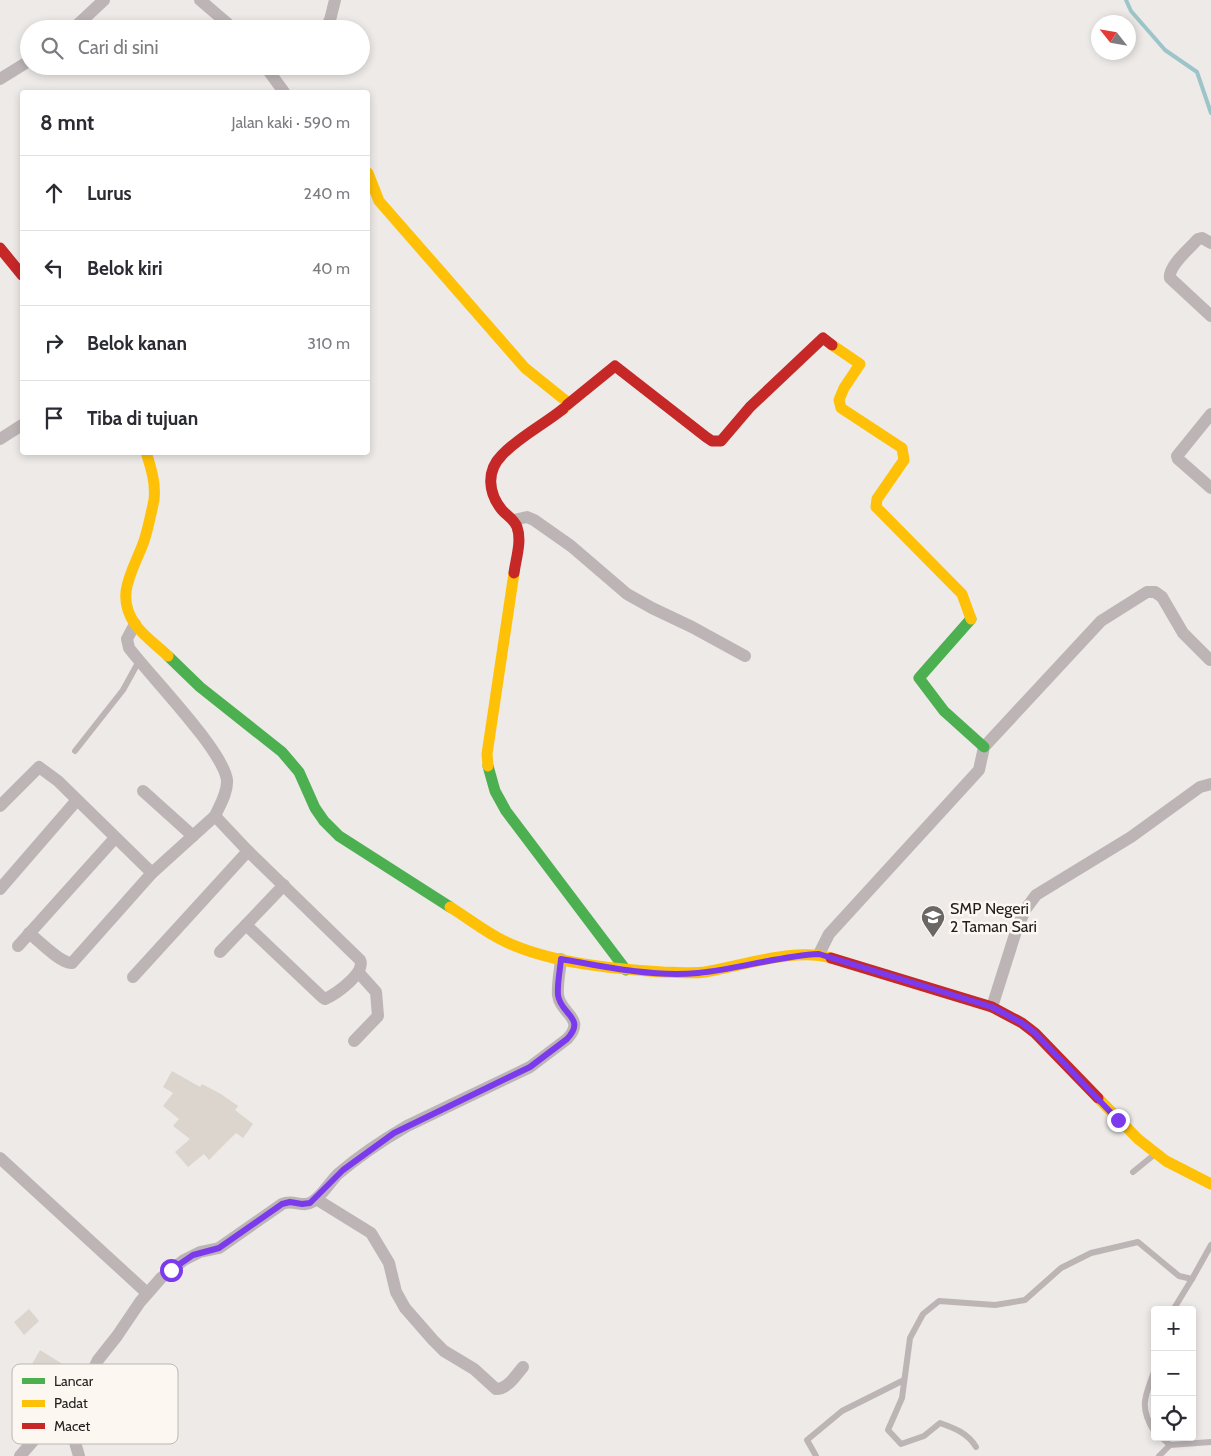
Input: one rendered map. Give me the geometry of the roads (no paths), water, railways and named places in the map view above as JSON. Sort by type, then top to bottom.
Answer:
[{"type":"street","points":[[83,20],[104,0]]},
{"type":"street","points":[[200,0],[223,20]]},
{"type":"street","points":[[330,20],[335,0]]},
{"type":"street","points":[[0,79],[20,67]]},
{"type":"street","points":[[273,75],[283,90]]},
{"type":"street","points":[[370,176],[379,201],[525,368],[565,399],[567,405]]},
{"type":"street","points":[[1211,243],[1202,238],[1198,239],[1169,273],[1170,278],[1211,316]]},
{"type":"street","points":[[0,248],[20,273]]},
{"type":"street","points":[[626,970],[506,811],[492,784],[488,769],[488,754],[519,541],[514,520],[498,505],[492,493],[490,477],[492,468],[498,457],[506,450],[562,410],[616,366],[706,437],[712,441],[721,441],[750,407],[823,338],[860,364],[844,388],[839,400],[841,408],[902,448],[904,460],[877,499],[876,508],[962,594],[971,619],[918,678],[944,711],[984,747]]},
{"type":"street","points":[[1210,494],[1177,456],[1211,414]]},
{"type":"street","points":[[0,440],[20,426]]},
{"type":"street","points":[[147,455],[154,478],[154,499],[144,541],[125,594],[126,604],[135,624],[200,687],[287,756],[299,772],[314,808],[339,836],[504,941],[521,948],[561,959],[626,970],[696,973],[793,956],[819,954],[992,1007],[1022,1023],[1035,1033],[1118,1120],[1156,1153],[1180,1169],[1211,1184]]},
{"type":"street","points":[[514,520],[527,517],[534,520],[571,546],[627,594],[652,608],[692,626],[745,656]]},
{"type":"street","points":[[819,954],[829,934],[979,770],[984,747],[1101,621],[1147,592],[1155,592],[1162,597],[1177,625],[1211,660]]},
{"type":"street","points":[[29,933],[61,960],[68,964],[72,963],[152,873],[215,816],[226,791],[227,779],[218,759],[201,735],[129,648],[128,639],[135,624]]},
{"type":"street","points":[[0,806],[39,767],[58,781],[152,873]]},
{"type":"street","points":[[992,1007],[1017,928],[1025,910],[1036,894],[1131,837],[1200,786],[1211,784]]},
{"type":"street","points":[[143,791],[193,836]]},
{"type":"street","points":[[0,889],[77,800]]},
{"type":"street","points":[[215,816],[248,851],[360,960],[362,965],[359,973],[333,995],[322,998],[246,925]]},
{"type":"street","points":[[18,946],[115,838]]},
{"type":"street","points":[[133,977],[248,851]]},
{"type":"street","points":[[220,952],[284,885]]},
{"type":"street","points":[[95,1364],[147,1293],[184,1260],[200,1252],[219,1248],[282,1204],[290,1202],[306,1205],[316,1199],[343,1170],[394,1133],[530,1067],[567,1039],[572,1034],[574,1025],[570,1015],[560,1002],[558,995],[561,959]]},
{"type":"street","points":[[354,1041],[378,1016],[376,992],[359,973]]},
{"type":"street","points":[[0,1158],[147,1293]]},
{"type":"street","points":[[316,1199],[371,1233],[389,1263],[396,1292],[406,1308],[444,1351],[474,1369],[496,1389],[501,1389],[510,1382],[523,1367]]},
{"type":"street","points":[[20,1456],[30,1444]]},
{"type":"street","points":[[75,1444],[79,1456]]},
{"type":"lane","points":[[75,751],[123,690],[139,661]]},
{"type":"lane","points":[[1132,1172],[1156,1153]]},
{"type":"lane","points":[[976,1447],[972,1440],[958,1430],[940,1423],[924,1436],[901,1444],[888,1430],[902,1398],[910,1338],[923,1314],[938,1301],[995,1305],[1025,1300],[1062,1268],[1084,1256],[1138,1242],[1179,1276],[1192,1278]]},
{"type":"lane","points":[[1175,1306],[1211,1246]]},
{"type":"lane","points":[[816,1456],[806,1440],[842,1411],[904,1380]]},
{"type":"lane","points":[[1151,1380],[1145,1397],[1144,1413],[1151,1425]]},
{"type":"lane","points":[[1166,1441],[1170,1445]]},
{"type":"lane","points":[[1159,1456],[1170,1445],[1211,1442]]},
{"type":"waterway","points":[[1126,0],[1131,11],[1165,50],[1197,72],[1211,113]]},
{"type":"place","name":"SMP Negeri 2 Taman Sari","points":[[933,938]]}]
